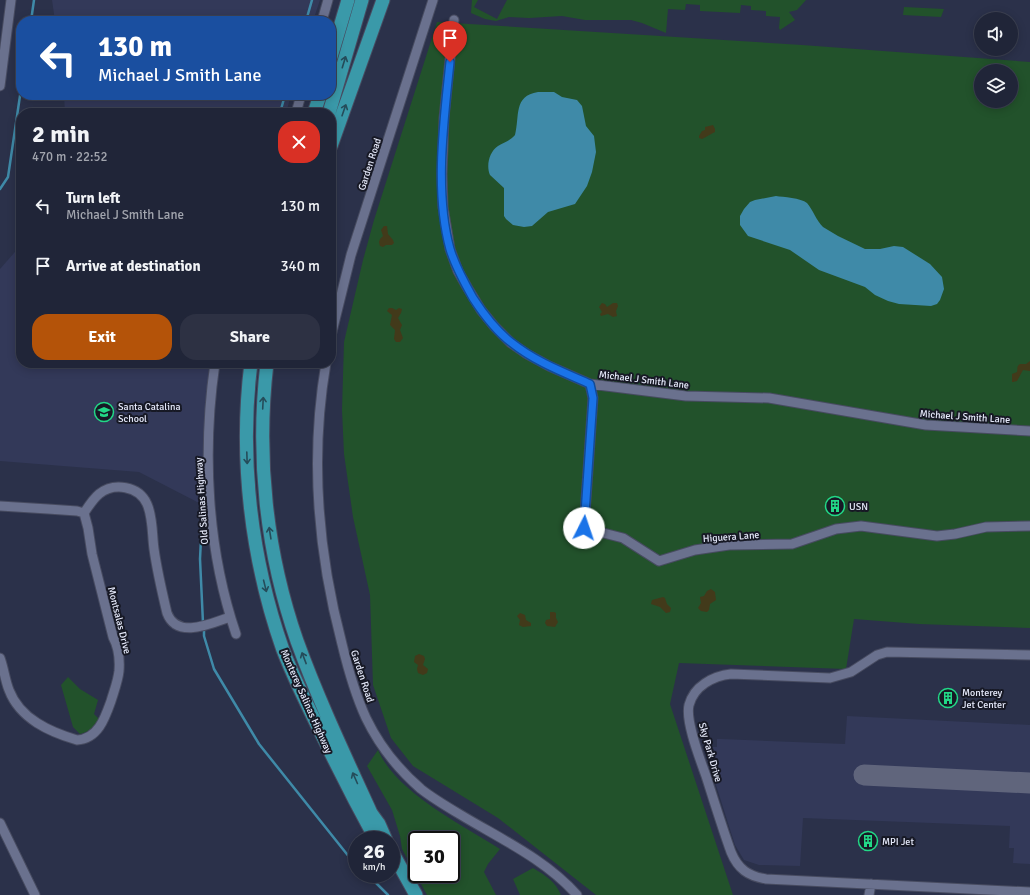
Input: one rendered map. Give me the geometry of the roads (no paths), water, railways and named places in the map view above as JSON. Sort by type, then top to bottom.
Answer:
[{"type":"highway","points":[[336,40],[348,0]]},
{"type":"highway","points":[[336,89],[362,0]]},
{"type":"highway","points":[[365,50],[379,0]]},
{"type":"highway","points":[[336,132],[383,0]]},
{"type":"highway","name":"Monterey Salinas Highway","points":[[250,368],[246,418],[248,486],[257,547],[269,602],[284,650],[296,680],[329,749],[371,831]]},
{"type":"highway","name":"Monterey Salinas Highway","points":[[267,368],[263,419],[263,467],[268,515],[279,578],[297,640],[317,690],[366,801],[381,831]]},
{"type":"highway","points":[[400,866],[416,895]]},
{"type":"highway","points":[[400,880],[409,895]]},
{"type":"street","points":[[0,86],[11,0]]},
{"type":"street","points":[[323,16],[328,0]]},
{"type":"street","name":"Garden Road","points":[[336,316],[351,256],[433,0]]},
{"type":"street","name":"Michael J Smith Lane","points":[[454,20],[444,118],[442,174],[443,207],[450,249],[467,287],[481,310],[494,326],[512,343],[527,354],[549,366],[590,384],[686,396],[769,398],[926,425],[1030,431]]},
{"type":"street","name":"Old Salinas Highway","points":[[214,368],[211,391],[209,429],[210,506],[218,566],[230,617],[236,634]]},
{"type":"street","name":"Garden Road","points":[[325,368],[319,427],[318,456],[322,537],[326,576],[335,618],[353,684],[366,718],[395,764],[422,790],[439,803],[543,864],[561,878],[577,895]]},
{"type":"street","name":"Higuera Lane","points":[[590,384],[593,398],[584,528],[623,538],[658,561],[695,550],[729,545],[792,544],[836,529],[861,526],[937,536],[955,534],[986,527],[1030,526]]},
{"type":"street","points":[[0,506],[48,508],[84,513],[99,494],[111,488],[128,488],[141,495],[146,502],[150,513],[159,576],[167,613],[170,620],[180,626],[192,628],[230,617]]},
{"type":"street","name":"Montsalas Drive","points":[[0,658],[11,695],[24,712],[40,726],[77,740],[92,735],[101,726],[108,710],[118,678],[119,653],[113,637],[92,554],[84,513]]},
{"type":"street","name":"Sky Park Drive","points":[[1030,655],[887,652],[878,655],[851,672],[830,678],[731,674],[723,675],[706,682],[693,696],[689,705],[693,736],[734,860],[739,867],[749,874],[766,879],[1030,892]]},
{"type":"street","points":[[0,823],[35,895]]},
{"type":"street","points":[[869,895],[871,884]]},
{"type":"waterway","points":[[32,16],[34,0]]},
{"type":"waterway","points":[[307,16],[312,0]]},
{"type":"waterway","points":[[18,108],[19,100]]},
{"type":"waterway","points":[[281,108],[284,100]]},
{"type":"waterway","points":[[0,189],[8,177],[16,123]]},
{"type":"waterway","points":[[203,623],[200,559],[204,478]]},
{"type":"waterway","points":[[204,628],[204,636],[214,669],[259,744],[348,855]]},
{"type":"waterway","points":[[376,883],[388,895]]},
{"type":"place","name":"Santa Catalina School","points":[[104,412]]},
{"type":"place","name":"USN","points":[[835,506]]},
{"type":"place","name":"Monterey Jet Center","points":[[948,698]]},
{"type":"place","name":"MPI Jet","points":[[868,841]]}]
